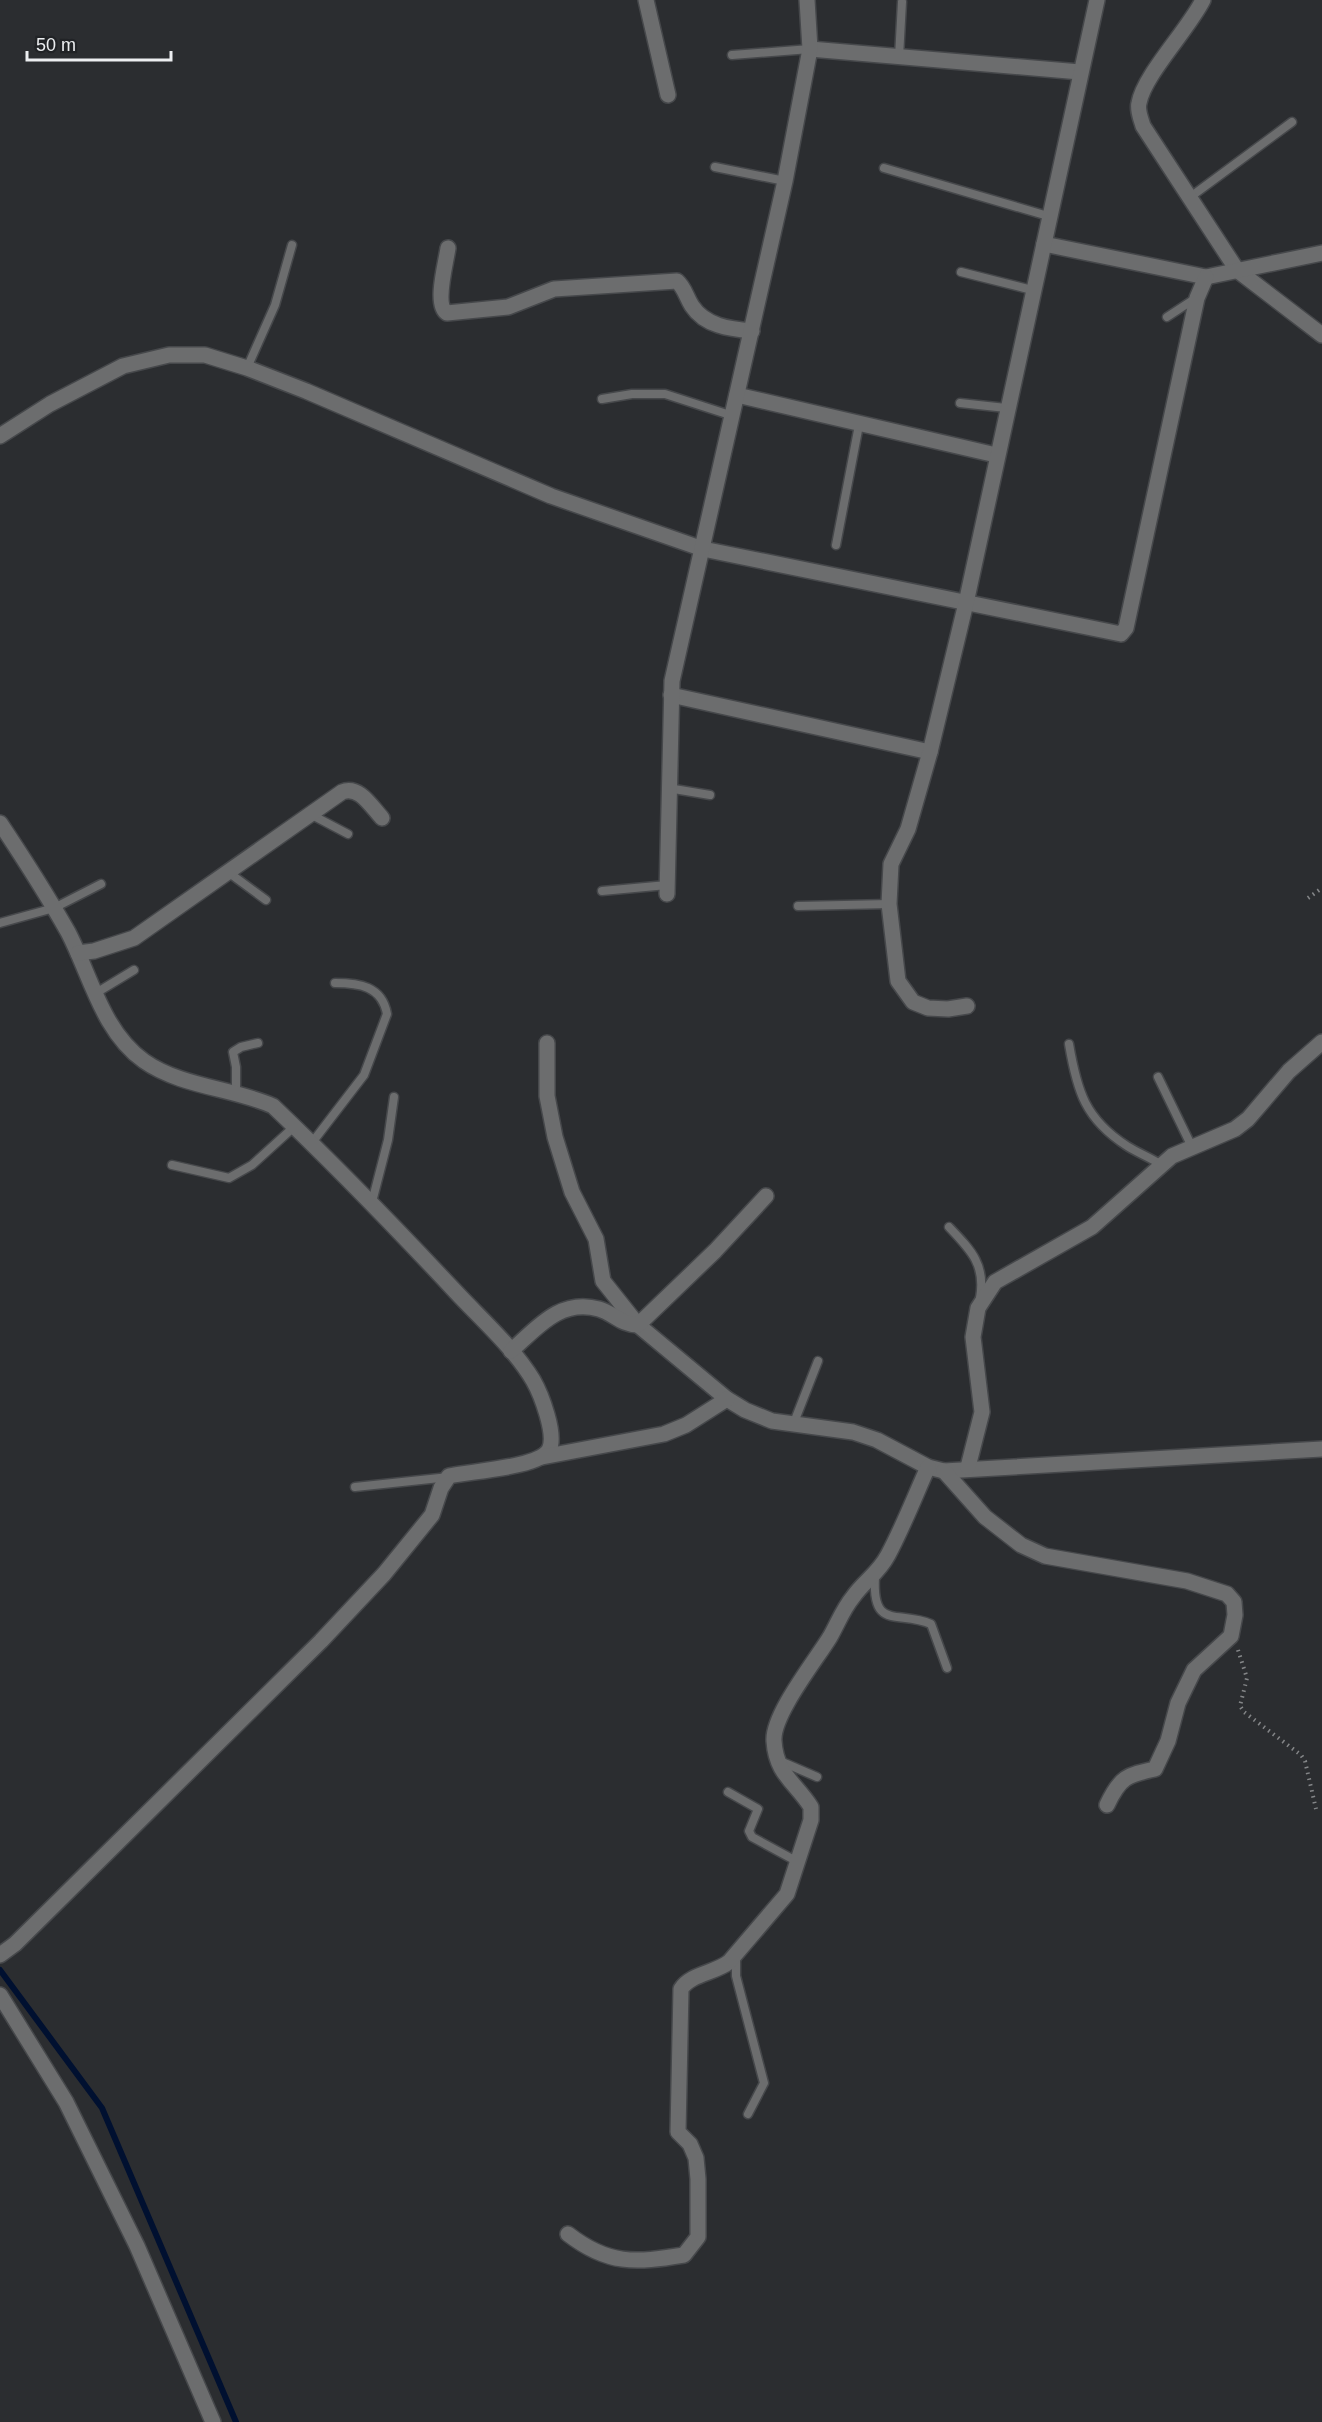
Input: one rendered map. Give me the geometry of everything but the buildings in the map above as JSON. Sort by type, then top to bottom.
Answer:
[{"type":"street","points":[[646,0],[668,95]]},
{"type":"street","points":[[667,890],[671,695],[681,638],[785,181],[810,49],[807,0]]},
{"type":"street","points":[[967,1006],[948,1010],[928,1008],[906,995],[898,981],[889,904],[891,864],[908,829],[930,752],[966,603],[1006,408],[1097,0]]},
{"type":"street","points":[[1203,0],[1190,24],[1144,88],[1138,105],[1143,126],[1188,198],[1238,270],[1322,335]]},
{"type":"street","points":[[810,49],[1080,72]]},
{"type":"street","points":[[1044,244],[1206,277],[1322,253]]},
{"type":"street","points":[[448,248],[440,298],[441,307],[447,313],[508,307],[554,289],[677,281],[693,308],[708,321],[724,328],[752,331]]},
{"type":"street","points":[[0,436],[50,404],[123,366],[169,355],[205,356],[248,368],[551,496],[703,549],[1121,634],[1124,631],[1197,298],[1206,277]]},
{"type":"street","points":[[737,395],[996,455]]},
{"type":"street","points":[[671,695],[930,752]]},
{"type":"street","points":[[78,953],[94,951],[134,938],[349,789],[361,796],[382,818]]},
{"type":"street","points":[[0,823],[54,908],[78,953],[108,1020],[125,1045],[145,1062],[166,1072],[273,1106],[372,1202],[511,1351],[532,1379],[543,1399],[550,1434],[549,1449],[542,1457]]},
{"type":"street","points":[[968,1467],[982,1412],[973,1337],[978,1308],[995,1282],[1092,1227],[1117,1207],[1160,1164],[1192,1147],[1235,1129],[1248,1119],[1289,1071],[1322,1042]]},
{"type":"street","points":[[547,1043],[547,1096],[555,1137],[572,1192],[596,1239],[603,1281],[638,1325],[728,1399],[772,1421],[853,1432],[877,1440],[928,1467],[944,1471],[968,1467],[1322,1449]]},
{"type":"street","points":[[511,1351],[551,1315],[570,1307],[601,1310],[628,1325],[638,1325],[715,1251],[766,1196]]},
{"type":"street","points":[[0,1955],[15,1944],[321,1641],[368,1591],[432,1515],[441,1488],[449,1476],[522,1464],[542,1457],[664,1434],[686,1425],[728,1399]]},
{"type":"street","points":[[568,2234],[590,2251],[615,2259],[684,2255],[693,2247],[698,2236],[698,2179],[696,2158],[690,2144],[678,2132],[679,1997],[685,1982],[719,1969],[787,1894],[811,1820],[811,1807],[783,1774],[776,1760],[773,1737],[790,1696],[854,1594],[875,1577],[888,1556],[928,1467]]},
{"type":"street","points":[[944,1471],[985,1516],[1021,1545],[1045,1556],[1187,1581],[1227,1594],[1234,1602],[1235,1615],[1231,1636],[1194,1670],[1178,1703],[1168,1740],[1155,1768],[1129,1774],[1116,1785],[1107,1805]]},
{"type":"street","points":[[0,1995],[66,2102],[137,2246],[213,2422]]},
{"type":"lane","points":[[899,57],[902,2]]},
{"type":"lane","points":[[732,55],[810,49]]},
{"type":"lane","points":[[1188,198],[1292,122]]},
{"type":"lane","points":[[715,168],[785,181]]},
{"type":"lane","points":[[884,168],[1048,216]]},
{"type":"lane","points":[[248,368],[275,305],[292,245]]},
{"type":"lane","points":[[961,272],[1032,291]]},
{"type":"lane","points":[[1167,317],[1197,298]]},
{"type":"lane","points":[[602,399],[632,394],[665,394],[733,416]]},
{"type":"lane","points":[[960,403],[1006,408]]},
{"type":"lane","points":[[836,545],[859,425]]},
{"type":"lane","points":[[668,788],[710,795]]},
{"type":"lane","points":[[310,814],[348,834]]},
{"type":"lane","points":[[228,872],[266,900]]},
{"type":"lane","points":[[0,923],[54,908],[100,884]]},
{"type":"lane","points":[[602,891],[667,890]]},
{"type":"lane","points":[[798,906],[889,904]]},
{"type":"lane","points":[[96,993],[134,970]]},
{"type":"lane","points":[[311,1144],[364,1075],[387,1014],[382,1000],[360,983],[335,983]]},
{"type":"lane","points":[[236,1093],[236,1066],[232,1052],[258,1043]]},
{"type":"lane","points":[[1069,1044],[1083,1099],[1097,1124],[1130,1148],[1160,1164]]},
{"type":"lane","points":[[1158,1077],[1192,1147]]},
{"type":"lane","points":[[372,1202],[388,1140],[393,1097]]},
{"type":"lane","points":[[172,1165],[229,1179],[252,1165],[295,1126]]},
{"type":"lane","points":[[949,1227],[965,1244],[982,1274],[978,1308]]},
{"type":"lane","points":[[793,1425],[818,1361]]},
{"type":"lane","points":[[355,1487],[449,1476]]},
{"type":"lane","points":[[875,1577],[874,1591],[881,1611],[887,1617],[931,1624],[947,1668]]},
{"type":"lane","points":[[776,1760],[817,1777]]},
{"type":"lane","points":[[728,1791],[758,1809],[749,1831],[752,1837],[799,1862]]},
{"type":"lane","points":[[738,1949],[734,1965],[764,2083],[748,2114]]},
{"type":"path","points":[[1308,898],[1322,888]]},
{"type":"path","points":[[1231,1636],[1247,1678],[1240,1706],[1244,1712],[1301,1755],[1305,1761],[1316,1809]]},
{"type":"waterway","points":[[0,1970],[102,2108],[236,2422]]}]
